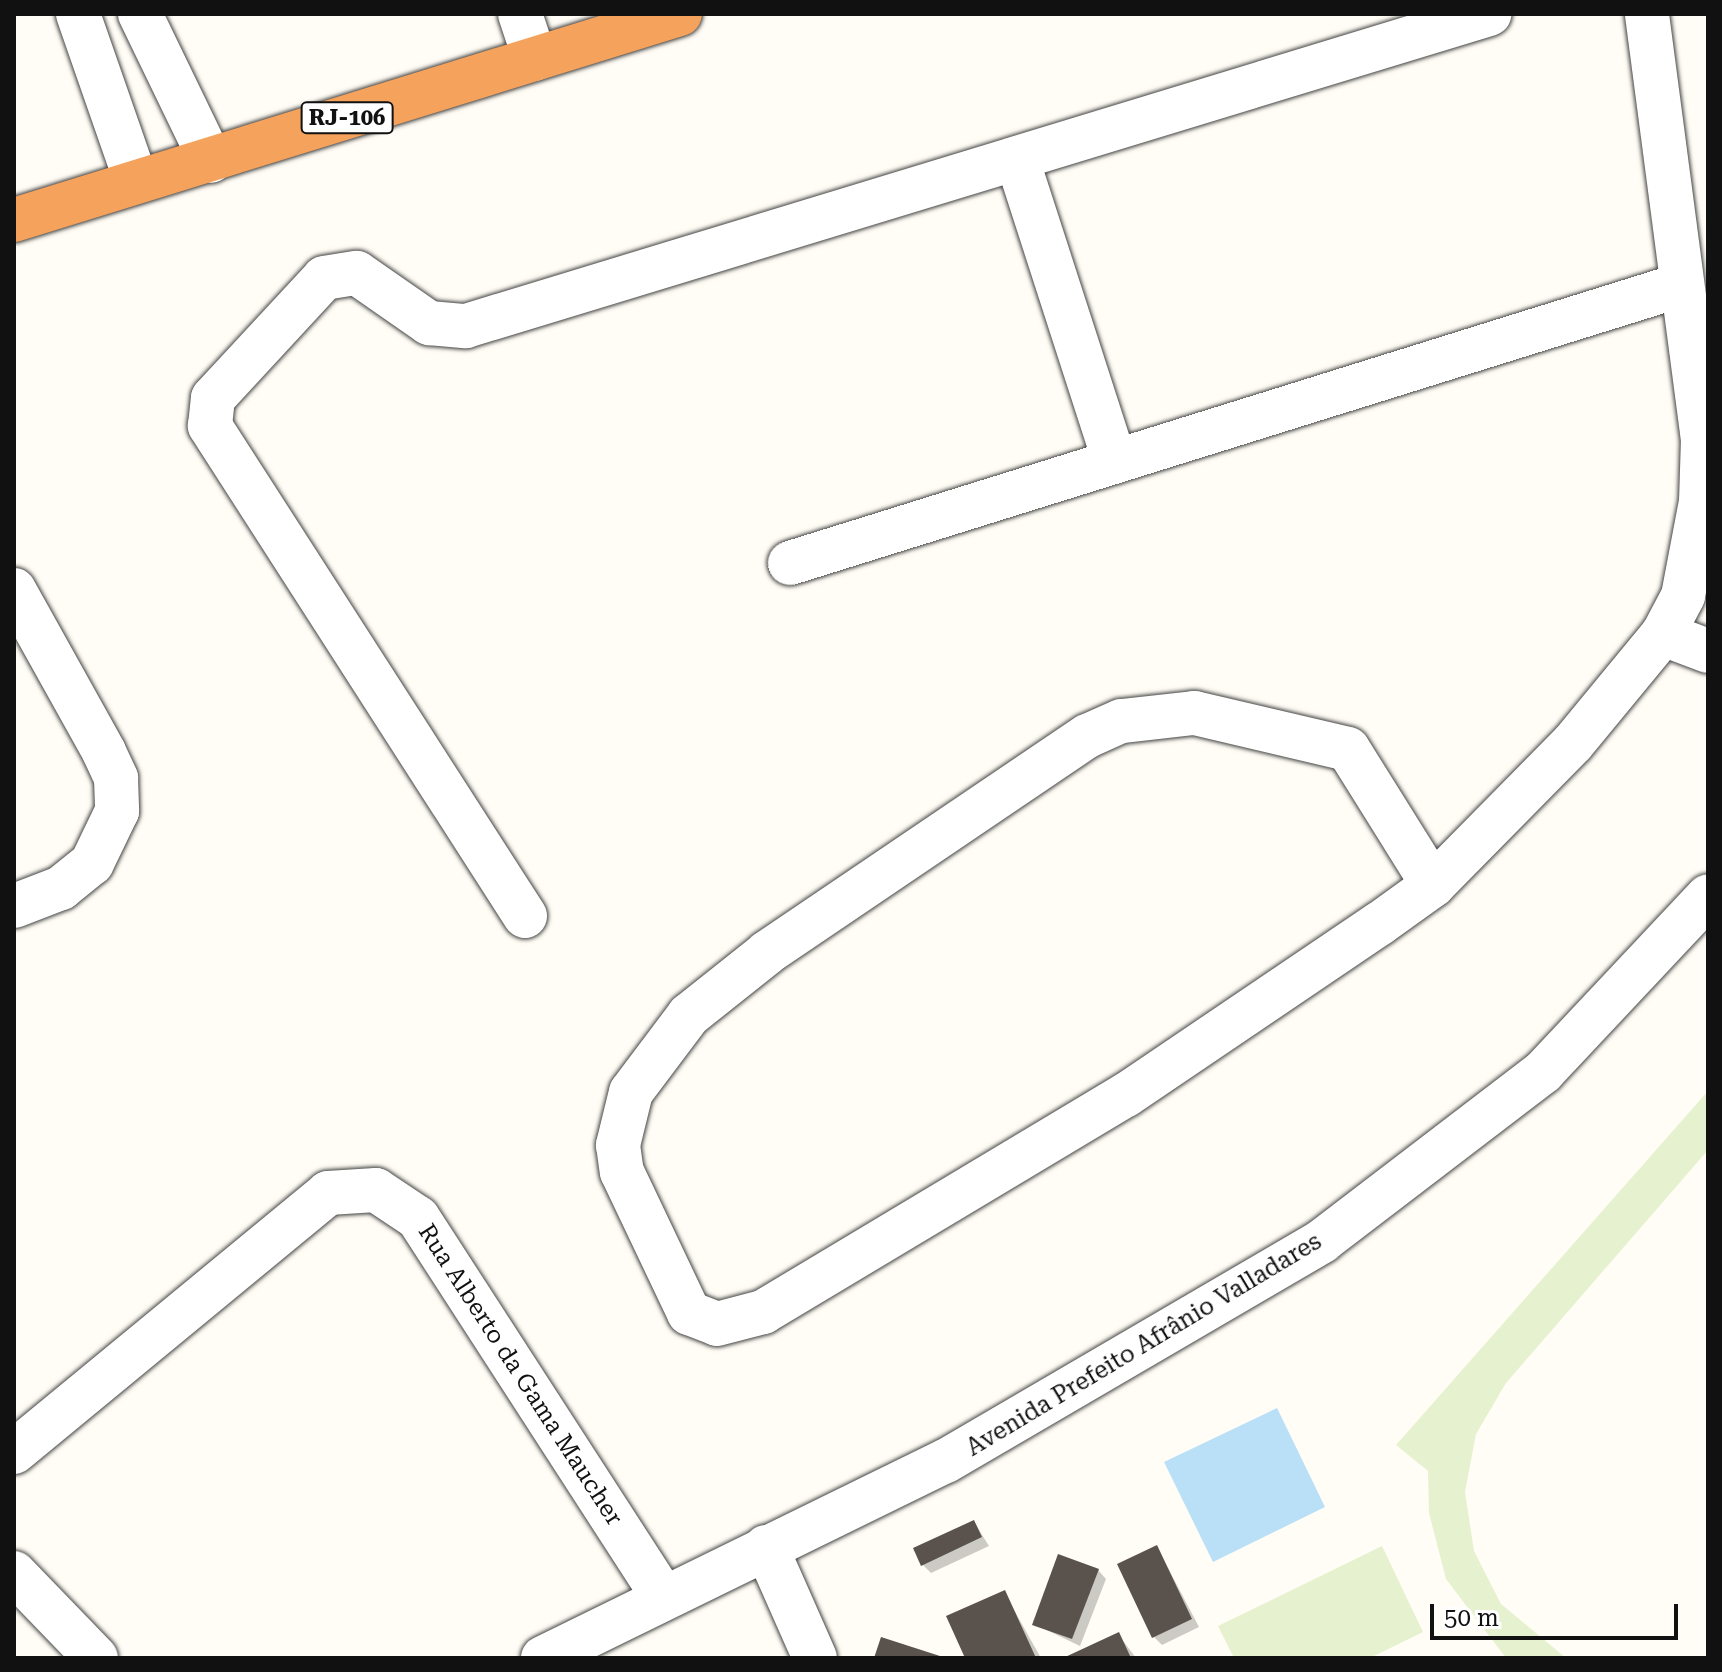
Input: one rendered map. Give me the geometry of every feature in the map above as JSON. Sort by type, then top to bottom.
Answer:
[{"type":"highway","name":"RJ-106","points":[[14,220],[680,14]]},
{"type":"street","points":[[78,14],[109,113],[136,181]]},
{"type":"street","points":[[140,14],[174,95],[211,161]]},
{"type":"street","points":[[520,14],[535,59]]},
{"type":"street","points":[[525,916],[215,440],[213,398],[335,273],[357,273],[429,323],[451,329],[1489,14]]},
{"type":"street","points":[[1433,885],[1348,749],[1194,713],[1121,721],[1087,736],[767,953],[689,1015],[631,1092],[618,1145],[622,1172],[689,1313],[701,1322],[739,1322],[1126,1095],[1433,885],[1573,743],[1696,599],[1703,440],[1647,14]]},
{"type":"street","points":[[109,113],[174,95]]},
{"type":"street","points":[[1017,159],[1115,462]]},
{"type":"street","points":[[790,563],[1681,285]]},
{"type":"street","points":[[14,590],[104,752],[116,778],[117,811],[92,863],[61,888],[14,906]]},
{"type":"street","points":[[1663,634],[1708,651]]},
{"type":"street","name":"Avenida Prefeito Afrânio Valladares","points":[[543,1658],[663,1596],[946,1461],[1322,1241],[1543,1072],[1708,896]]},
{"type":"street","name":"Rua Alberto da Gama Maucher","points":[[14,1452],[328,1193],[376,1190],[418,1218],[663,1596]]},
{"type":"street","points":[[766,1547],[815,1658]]},
{"type":"street","points":[[14,1573],[96,1658]]},
{"type":"green space","points":[[1708,1091],[1708,1150],[1506,1383],[1476,1434],[1465,1492],[1474,1551],[1501,1604],[1566,1658],[1506,1658],[1446,1579],[1429,1513],[1428,1471],[1396,1445]]},
{"type":"green space","points":[[1382,1546],[1423,1632],[1370,1658],[1234,1658],[1218,1626]]},
{"type":"water","points":[[1277,1408],[1325,1507],[1213,1562],[1164,1462]]},
{"type":"building","points":[[974,1520],[982,1537],[921,1566],[913,1548]]},
{"type":"building","points":[[1157,1545],[1192,1619],[1152,1638],[1117,1564]]},
{"type":"building","points":[[1058,1554],[1099,1569],[1072,1639],[1032,1625]]},
{"type":"building","points":[[1005,1590],[1036,1658],[965,1658],[946,1616]]},
{"type":"building","points":[[1119,1632],[1131,1658],[1063,1658]]},
{"type":"building","points":[[881,1637],[943,1657],[943,1658],[874,1658]]}]
